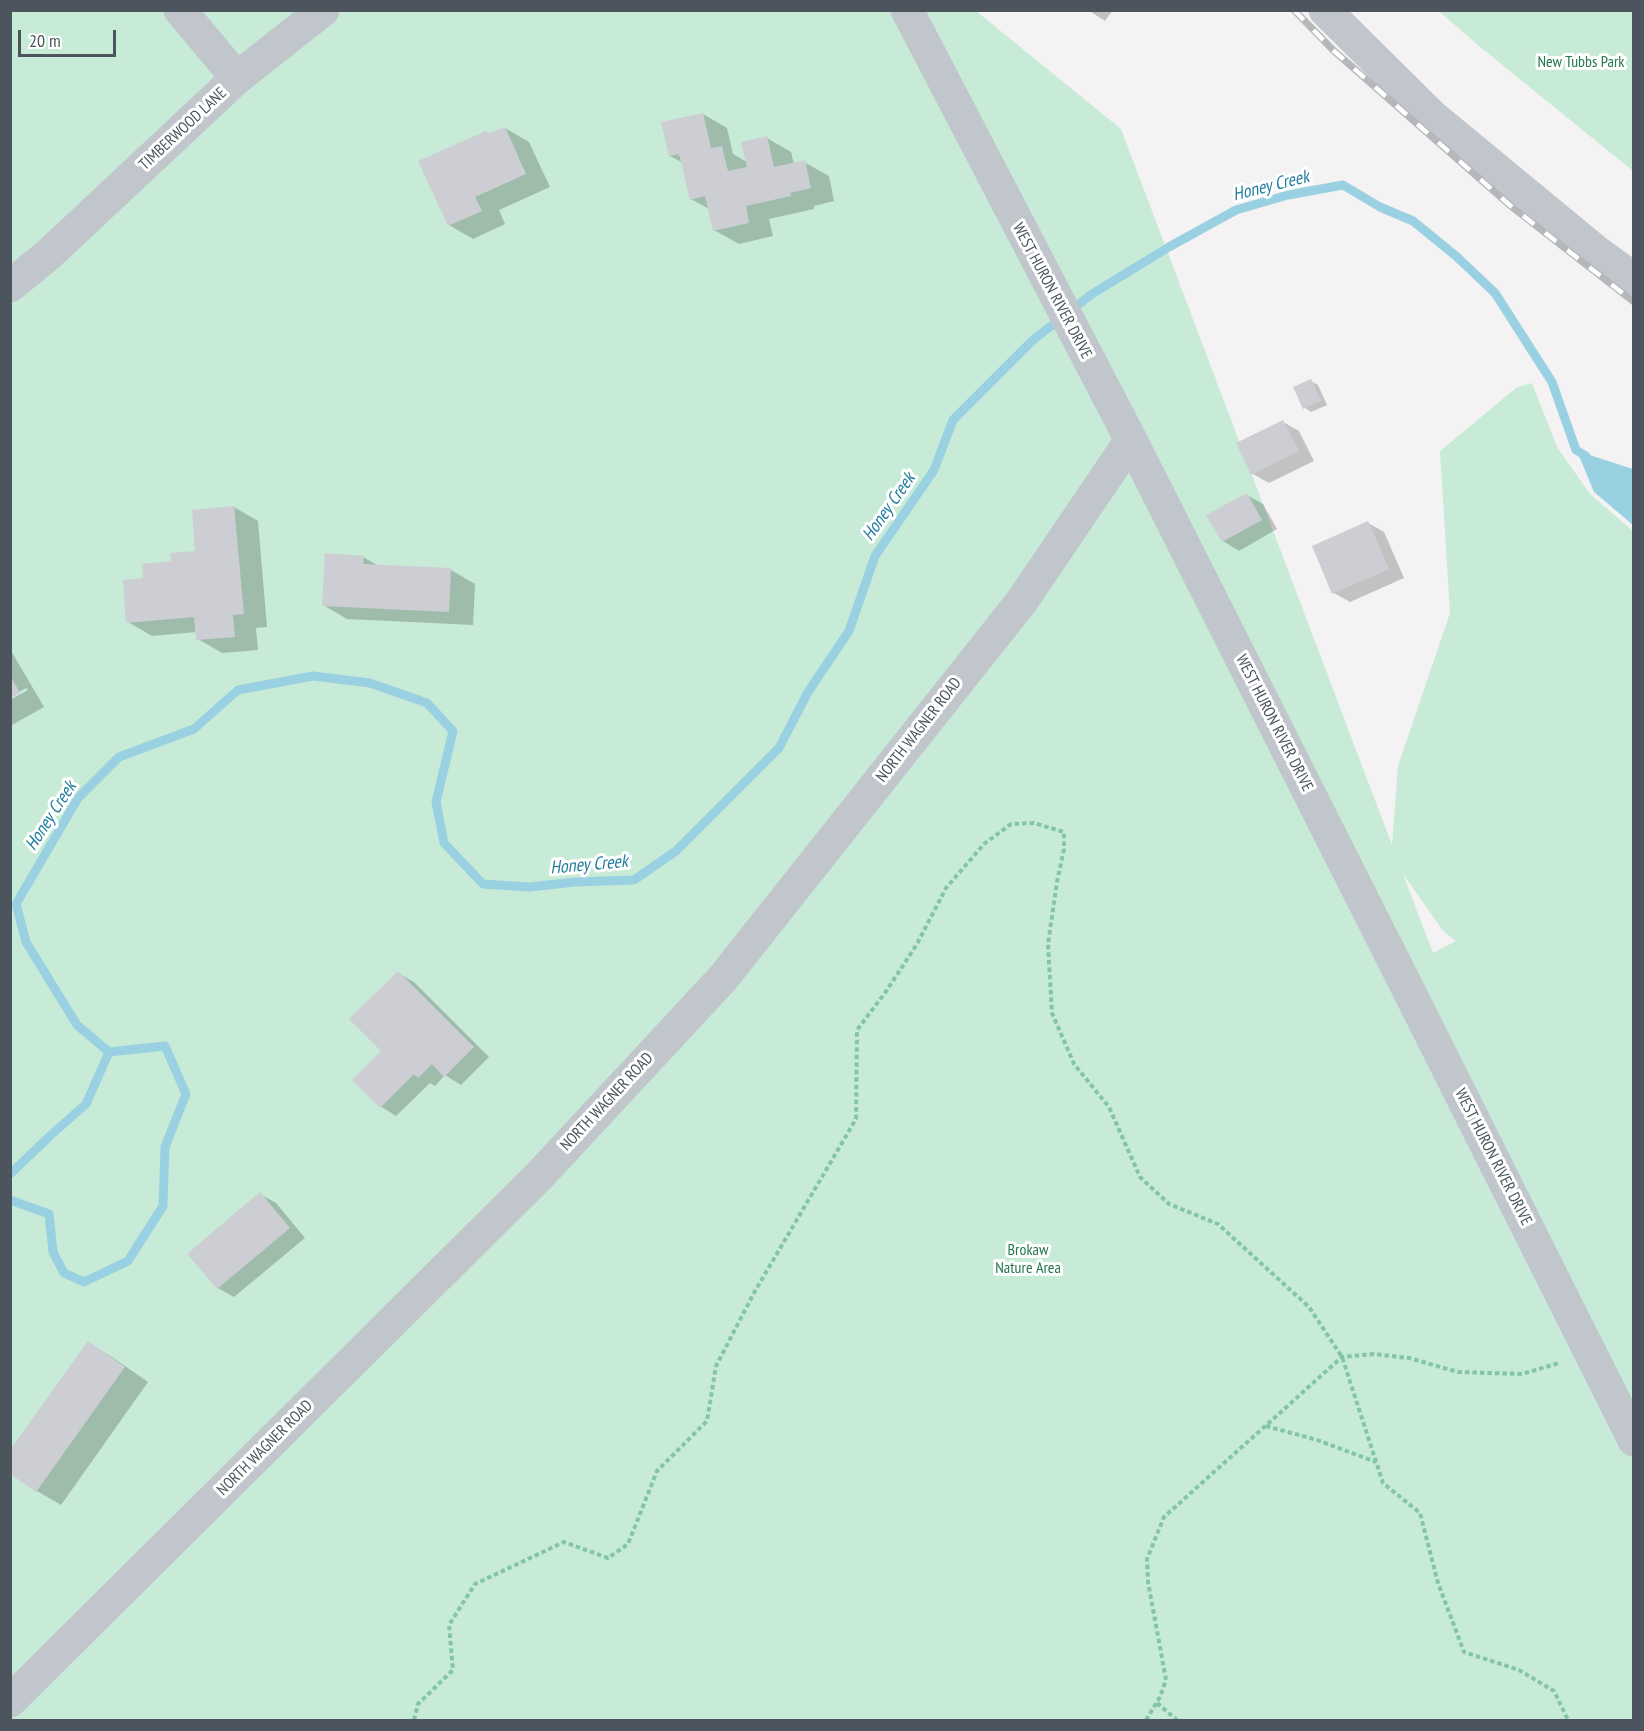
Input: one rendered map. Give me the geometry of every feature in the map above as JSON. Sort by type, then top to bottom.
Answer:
[{"type":"street","points":[[180,10],[237,78]]},
{"type":"street","name":"TIMBERWOOD LANE","points":[[10,286],[48,255],[237,78],[323,10]]},
{"type":"street","name":"WEST HURON RIVER DRIVE","points":[[907,10],[1131,440],[1634,1440]]},
{"type":"street","points":[[1325,10],[1432,116],[1598,253],[1634,279]]},
{"type":"street","name":"NORTH WAGNER ROAD","points":[[10,1701],[540,1174],[723,978],[1022,601],[1131,440]]},
{"type":"path","points":[[414,1720],[418,1704],[453,1670],[449,1625],[476,1584],[564,1542],[608,1558],[628,1544],[657,1471],[707,1421],[716,1366],[755,1291],[856,1119],[856,1030],[885,993],[917,944],[946,888],[984,844],[1011,824],[1034,823],[1064,832],[1064,849],[1048,944],[1052,1013],[1074,1064],[1108,1107],[1140,1177],[1169,1204],[1218,1224],[1309,1307],[1342,1357],[1383,1483],[1420,1514],[1438,1583],[1464,1652],[1519,1670],[1554,1691],[1568,1720]]},
{"type":"path","points":[[1146,1720],[1161,1697],[1166,1680],[1148,1582],[1147,1559],[1164,1517],[1342,1357],[1374,1354],[1409,1359],[1458,1372],[1522,1374],[1591,1354]]},
{"type":"path","points":[[1266,1426],[1317,1440],[1377,1462]]},
{"type":"path","points":[[1156,1703],[1177,1720]]},
{"type":"green space","name":"Brokaw Nature Area","points":[[11,11],[976,11],[1121,129],[1392,845],[1398,766],[1450,613],[1440,451],[1516,388],[1532,383],[1557,447],[1590,494],[1633,531],[1633,1720],[11,1720]],"holes":[[[1403,874],[1444,932],[1456,941],[1433,953]]]},
{"type":"green space","name":"New Tubbs Park","points":[[1439,11],[1633,11],[1633,171],[1479,46]]},
{"type":"water","points":[[1577,451],[1633,469],[1633,525],[1594,492]]},
{"type":"building","points":[[703,113],[711,148],[722,146],[728,171],[747,167],[741,142],[767,136],[774,167],[805,160],[811,188],[790,193],[791,196],[746,206],[749,223],[713,231],[705,196],[690,200],[679,154],[669,156],[661,122]]},
{"type":"building","points":[[505,127],[526,174],[475,197],[482,211],[448,226],[418,161],[486,131],[487,134]]},
{"type":"building","points":[[1311,379],[1321,401],[1303,409],[1293,387]]},
{"type":"building","points":[[1283,420],[1299,451],[1251,475],[1236,443]]},
{"type":"building","points":[[1247,493],[1262,520],[1222,542],[1206,515]]},
{"type":"building","points":[[234,506],[244,614],[233,615],[235,637],[196,640],[194,617],[126,623],[123,580],[143,578],[142,564],[171,561],[170,553],[195,551],[192,510]]},
{"type":"building","points":[[1368,521],[1389,569],[1332,594],[1312,546]]},
{"type":"building","points":[[325,553],[364,556],[363,564],[451,568],[449,612],[322,606]]},
{"type":"building","points":[[10,675],[20,693],[10,698]]},
{"type":"building","points":[[398,971],[474,1047],[444,1077],[432,1064],[418,1078],[414,1074],[380,1108],[352,1080],[381,1051],[349,1019]]},
{"type":"building","points":[[260,1192],[290,1228],[217,1289],[187,1254]]},
{"type":"building","points":[[88,1341],[125,1367],[36,1492],[10,1474],[10,1450]]},
{"type":"waterway","name":"Honey Creek","points":[[10,1200],[49,1214],[53,1252],[64,1273],[84,1282],[128,1261],[163,1206],[165,1147],[186,1094],[165,1046],[109,1052],[77,1025],[26,942],[16,904],[78,798],[119,757],[194,729],[238,690],[313,676],[370,683],[427,703],[453,731],[436,802],[444,843],[483,884],[529,887],[575,882],[634,880],[676,851],[779,748],[808,692],[849,631],[875,556],[934,470],[953,420],[1033,340],[1092,294],[1236,210],[1288,195],[1343,185],[1380,207],[1413,221],[1456,256],[1495,293],[1552,382],[1576,450],[1586,456]]},
{"type":"waterway","points":[[10,1174],[86,1104],[109,1052]]},
{"type":"railway","points":[[1294,10],[1334,51],[1512,207],[1634,302]]}]
